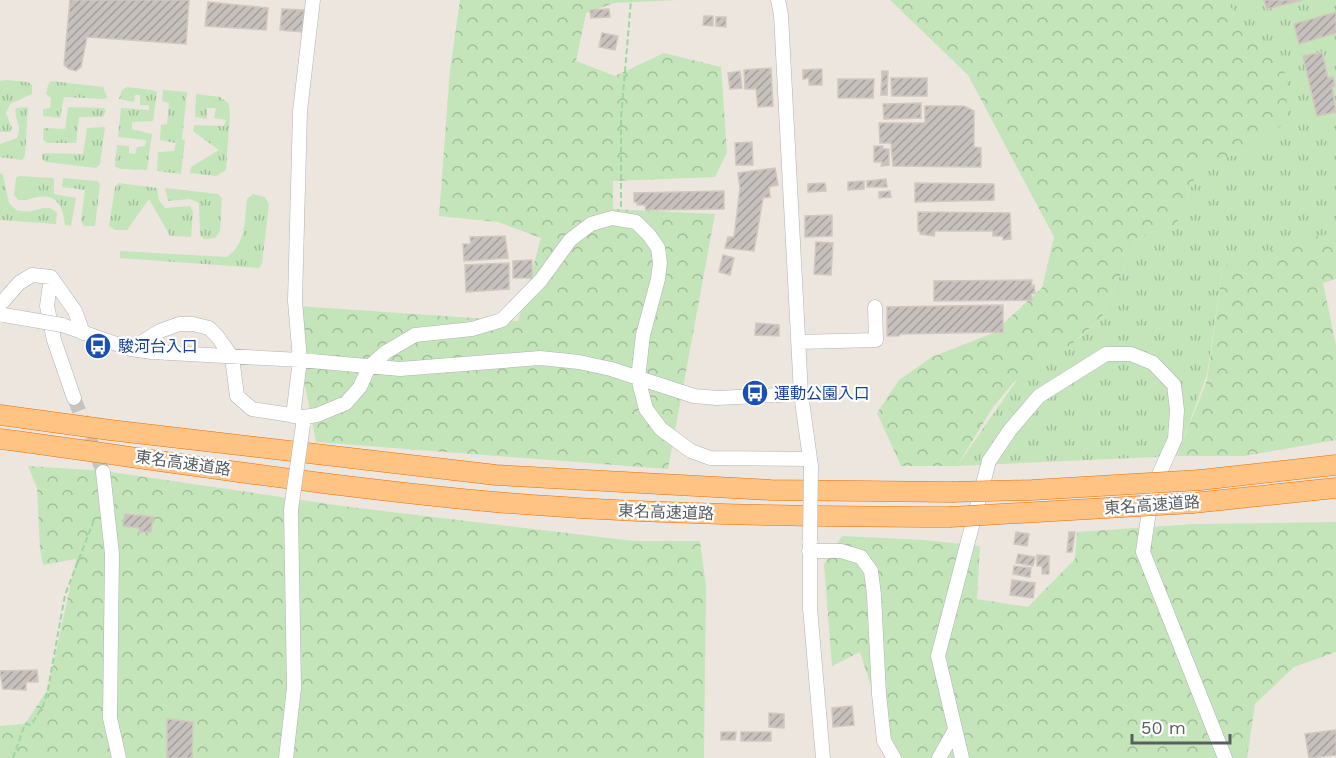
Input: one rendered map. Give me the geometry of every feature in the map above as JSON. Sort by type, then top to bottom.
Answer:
[{"type":"highway","name":"東名高速道路","points":[[0,415],[146,435],[496,475],[771,490],[952,492],[1032,490],[1200,480],[1336,465]]},
{"type":"highway","name":"東名高速道路","points":[[0,439],[495,502],[772,516],[950,517],[1193,502],[1334,489]]},
{"type":"highway","points":[[1240,475],[1336,454]]},
{"type":"street","points":[[286,758],[294,688],[291,510],[300,420],[300,360],[296,301],[300,111],[313,0]]},
{"type":"street","points":[[778,0],[781,15],[801,394],[810,463],[810,608],[823,758]]},
{"type":"street","points":[[131,349],[160,331],[179,324],[193,324],[209,328],[218,336],[232,357],[237,396],[252,409],[300,420],[346,404],[360,387],[369,367],[386,352],[415,334],[472,329],[502,320],[541,280],[570,240],[591,224],[612,218],[621,219],[636,222],[658,248],[660,263],[658,279],[643,334],[638,378],[646,409],[660,429],[691,452],[710,458],[810,463]]},
{"type":"street","points":[[84,333],[75,311],[51,278],[32,275],[19,283],[1,311],[62,325],[84,333],[131,349],[152,352],[300,360],[400,369],[540,358],[579,362],[694,396],[717,399],[801,394]]},
{"type":"street","points":[[51,278],[47,306],[54,340],[74,398]]},
{"type":"street","points":[[798,342],[876,340],[875,307]]},
{"type":"street","points":[[962,758],[938,656],[989,462],[1010,430],[1039,396],[1106,354],[1131,354],[1154,363],[1174,385],[1177,410],[1175,439],[1152,490],[1143,552],[1225,758]]},
{"type":"street","points":[[103,472],[112,554],[110,718],[119,758]]},
{"type":"street","points":[[810,546],[861,556],[871,571],[883,729],[885,741],[894,758]]},
{"type":"street","points":[[939,758],[955,730]]},
{"type":"path","points":[[621,219],[621,118],[631,0]]},
{"type":"path","points":[[13,758],[25,724],[31,725],[43,706],[65,595],[94,521]]},
{"type":"green space","points":[[460,0],[679,0],[614,3],[586,13],[576,61],[615,76],[664,53],[721,67],[727,152],[715,177],[613,181],[613,209],[715,214],[668,469],[316,442],[300,360],[298,306],[518,321],[541,238],[498,222],[439,216],[450,70]]},
{"type":"green space","points":[[890,0],[1227,0],[1240,25],[1286,74],[1287,121],[1255,147],[1199,167],[1176,225],[1137,237],[1102,317],[1073,343],[1014,382],[993,407],[957,466],[901,466],[877,413],[899,380],[932,357],[993,333],[1042,288],[1054,237],[968,75]]},
{"type":"green space","points":[[1227,0],[1336,0],[1336,237],[1223,266],[1207,375],[1177,456],[957,466],[1017,380],[1077,340],[1102,317],[1137,237],[1176,225],[1199,167],[1255,147],[1286,74],[1240,25]]},
{"type":"green space","points":[[0,81],[28,82],[32,85],[32,94],[10,104],[6,113],[12,128],[10,132],[0,132]]},
{"type":"green space","points":[[51,81],[103,87],[107,97],[104,99],[64,97],[60,118],[43,116],[43,109],[50,108],[51,98],[46,94]]},
{"type":"green space","points":[[127,87],[157,92],[153,121],[132,122],[132,129],[152,134],[147,170],[120,169],[115,166],[117,145],[129,146],[129,153],[135,154],[137,147],[145,146],[146,140],[118,137],[121,108],[149,110],[149,105],[140,105],[140,95],[135,95],[134,102],[119,99],[122,90]]},
{"type":"green space","points":[[163,90],[187,92],[181,174],[157,171],[158,152],[174,151],[176,143],[160,140],[161,125],[167,124],[169,103],[162,101]]},
{"type":"green space","points":[[196,94],[220,97],[229,104],[226,170],[216,176],[190,173],[191,167],[219,150],[193,131],[194,125],[224,126],[226,120],[214,118],[216,108],[207,108],[207,119],[195,117]]},
{"type":"green space","points":[[28,107],[25,156],[22,160],[0,157],[0,144],[17,138],[19,133],[16,108]]},
{"type":"green space","points":[[68,107],[104,108],[106,111],[103,117],[79,117],[76,143],[47,143],[43,140],[44,128],[65,129]]},
{"type":"green space","points":[[105,127],[100,164],[96,168],[46,162],[42,159],[42,154],[46,153],[83,154],[87,128]]},
{"type":"green space","points":[[0,173],[3,175],[9,203],[16,210],[51,209],[57,213],[56,224],[0,220]]},
{"type":"green space","points":[[19,176],[54,178],[54,194],[76,198],[71,226],[65,225],[59,204],[51,198],[18,200],[14,195],[16,178]]},
{"type":"green space","points":[[63,178],[97,181],[100,184],[95,226],[84,226],[81,221],[85,190],[62,187]]},
{"type":"green space","points":[[119,183],[157,188],[159,200],[165,208],[190,206],[193,212],[191,237],[170,236],[149,199],[127,230],[115,230],[109,226],[115,187]]},
{"type":"green space","points":[[165,188],[218,194],[222,198],[220,231],[215,238],[205,239],[200,236],[199,203],[190,199],[168,201]]},
{"type":"green space","points":[[253,194],[265,197],[269,204],[262,264],[259,268],[120,258],[120,251],[227,257],[241,238],[245,224],[247,199]]},
{"type":"green space","points":[[1336,232],[1336,279],[1323,283],[1336,345],[1336,440],[1244,456],[1177,456],[1207,380],[1223,266]]},
{"type":"green space","points":[[28,466],[104,471],[342,506],[634,541],[700,541],[706,586],[704,758],[0,758],[0,726],[25,724],[48,689],[76,559],[43,565],[37,488]]},
{"type":"green space","points":[[1336,522],[1336,652],[1294,667],[1255,704],[1247,758],[894,758],[860,652],[832,666],[824,564],[842,536],[924,540],[980,546],[977,599],[1028,607],[1075,559],[1077,532],[1194,524]]},
{"type":"building","points":[[70,0],[189,0],[186,44],[87,37],[81,67],[76,71],[69,69],[64,65]]},
{"type":"building","points":[[1264,0],[1302,0],[1267,9]]},
{"type":"building","points":[[208,2],[268,8],[266,30],[205,26]]},
{"type":"building","points":[[282,9],[304,10],[302,32],[280,30]]},
{"type":"building","points":[[609,9],[610,17],[591,18],[590,10]]},
{"type":"building","points":[[1336,12],[1336,33],[1299,44],[1294,24]]},
{"type":"building","points":[[704,16],[713,16],[713,26],[703,25]]},
{"type":"building","points":[[716,17],[726,17],[726,27],[716,26]]},
{"type":"building","points":[[602,33],[618,36],[615,50],[599,47]]},
{"type":"building","points":[[1322,52],[1328,78],[1333,77],[1335,86],[1332,87],[1336,112],[1317,116],[1303,56]]},
{"type":"building","points":[[771,68],[773,106],[758,107],[756,89],[745,89],[744,70]]},
{"type":"building","points":[[822,69],[822,85],[809,85],[809,78],[803,79],[803,70]]},
{"type":"building","points":[[740,71],[742,88],[730,89],[728,73]]},
{"type":"building","points":[[882,71],[888,71],[887,95],[881,95]]},
{"type":"building","points":[[891,78],[927,78],[927,96],[892,96]]},
{"type":"building","points":[[838,79],[874,79],[873,98],[838,98]]},
{"type":"building","points":[[921,103],[921,118],[884,119],[883,104]]},
{"type":"building","points":[[925,106],[964,106],[974,111],[974,147],[981,148],[981,167],[893,166],[891,143],[880,143],[879,123],[925,123]]},
{"type":"building","points":[[752,142],[753,165],[736,165],[735,143]]},
{"type":"building","points":[[874,146],[889,149],[889,165],[881,166],[882,162],[874,162]]},
{"type":"building","points":[[775,168],[778,185],[769,187],[770,197],[763,198],[754,251],[725,248],[728,237],[734,237],[740,188],[738,173]]},
{"type":"building","points":[[886,179],[887,187],[867,187],[867,181]]},
{"type":"building","points":[[864,181],[864,189],[848,190],[848,182]]},
{"type":"building","points":[[825,183],[826,191],[808,192],[808,184]]},
{"type":"building","points":[[915,183],[994,184],[994,200],[915,202]]},
{"type":"building","points":[[724,191],[724,209],[646,210],[645,205],[637,205],[637,202],[634,202],[634,193]]},
{"type":"building","points":[[890,191],[891,197],[879,198],[879,192]]},
{"type":"building","points":[[918,212],[1010,213],[1011,239],[1003,240],[1003,236],[993,236],[993,231],[935,231],[934,236],[920,234]]},
{"type":"building","points":[[832,215],[832,236],[805,237],[805,216]]},
{"type":"building","points":[[505,236],[508,258],[464,261],[463,244],[471,244],[470,237]]},
{"type":"building","points":[[816,242],[833,243],[831,275],[814,274]]},
{"type":"building","points":[[723,255],[734,258],[730,275],[719,272]]},
{"type":"building","points":[[532,260],[532,278],[513,278],[513,261]]},
{"type":"building","points":[[509,263],[509,289],[466,292],[465,265]]},
{"type":"building","points":[[1032,280],[1031,286],[1034,285],[1035,293],[1031,294],[1032,300],[934,301],[934,281]]},
{"type":"building","points":[[1003,305],[1003,332],[887,336],[887,307]]},
{"type":"building","points":[[756,323],[779,325],[779,336],[755,335]]},
{"type":"building","points":[[125,514],[153,517],[151,532],[139,532],[139,528],[123,526]]},
{"type":"building","points":[[1016,532],[1029,534],[1027,546],[1014,544]]},
{"type":"building","points":[[1069,532],[1075,532],[1072,552],[1067,552]]},
{"type":"building","points":[[1018,554],[1035,557],[1033,566],[1016,563]]},
{"type":"building","points":[[1037,555],[1049,556],[1049,574],[1042,574],[1042,566],[1037,566]]},
{"type":"building","points":[[1014,566],[1031,568],[1030,577],[1013,574]]},
{"type":"building","points":[[1012,580],[1035,583],[1033,598],[1010,595]]},
{"type":"building","points":[[37,670],[38,682],[26,682],[26,690],[3,689],[0,671]]},
{"type":"building","points":[[852,706],[854,725],[833,727],[832,708]]},
{"type":"building","points":[[769,713],[784,714],[784,728],[769,727]]},
{"type":"building","points":[[167,719],[193,722],[192,758],[167,758]]},
{"type":"building","points":[[1336,730],[1336,755],[1309,758],[1305,734]]},
{"type":"building","points":[[721,732],[736,732],[735,740],[721,740]]},
{"type":"building","points":[[741,732],[771,732],[771,741],[741,741]]},
{"type":"tunnel","points":[[74,398],[103,472]]},
{"type":"place","name":"駿河台入口","points":[[98,346]]},
{"type":"place","name":"運動公園入口","points":[[755,393]]}]
